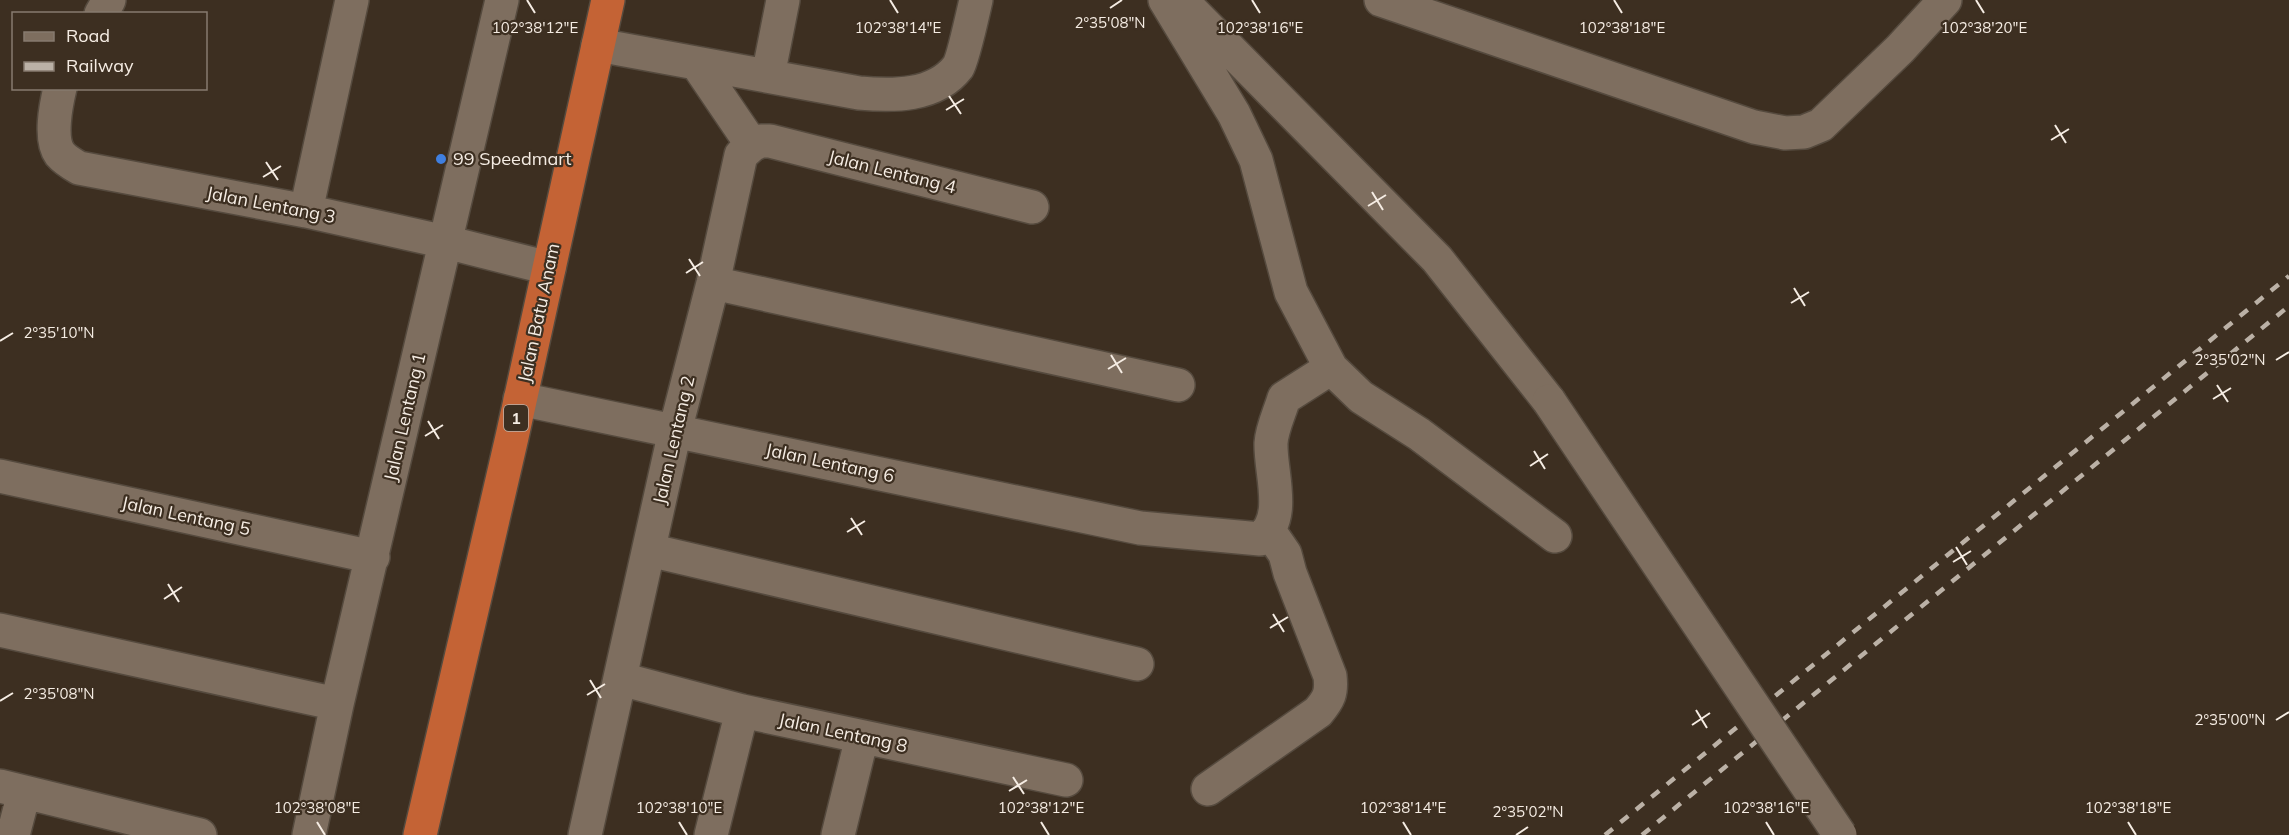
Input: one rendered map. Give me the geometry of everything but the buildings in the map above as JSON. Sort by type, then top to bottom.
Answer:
[{"type":"highway","name":"Jalan Batu Anam","points":[[420,835],[608,0]]},
{"type":"street","points":[[306,211],[352,0]]},
{"type":"street","name":"Jalan Lentang 1","points":[[309,835],[337,704],[502,0]]},
{"type":"street","points":[[768,76],[783,0]]},
{"type":"street","points":[[598,45],[889,96],[925,90],[943,80],[959,66],[976,0]]},
{"type":"street","points":[[1165,0],[1234,114],[1256,160],[1291,292],[1331,368],[1361,397],[1419,434],[1555,537]]},
{"type":"street","points":[[1181,0],[1437,259],[1549,401],[1840,835]]},
{"type":"street","points":[[1382,0],[1754,127],[1785,133],[1804,132],[1821,125],[1899,49],[1945,0]]},
{"type":"street","points":[[698,64],[752,145]]},
{"type":"street","name":"Jalan Lentang 3","points":[[60,90],[54,128],[58,151],[67,161],[79,168],[306,211],[549,268]]},
{"type":"street","name":"Jalan Lentang 4","points":[[752,145],[761,141],[770,141],[1032,207]]},
{"type":"street","name":"Jalan Lentang 2","points":[[585,835],[675,431],[713,283],[741,155],[752,145]]},
{"type":"street","points":[[713,283],[1178,385]]},
{"type":"street","points":[[1208,789],[1318,712],[1329,699],[1332,689],[1330,676],[1290,573],[1285,554],[1270,532],[1276,514],[1271,441],[1284,398],[1331,368]]},
{"type":"street","name":"Jalan Lentang 6","points":[[520,399],[1140,528],[1260,539],[1270,532]]},
{"type":"street","name":"Jalan Lentang 5","points":[[0,476],[373,556]]},
{"type":"street","points":[[649,550],[1137,664]]},
{"type":"street","points":[[0,630],[337,704]]},
{"type":"street","name":"Jalan Lentang 8","points":[[621,679],[742,711],[1066,780]]},
{"type":"street","points":[[711,835],[742,711]]},
{"type":"street","points":[[838,835],[862,737]]},
{"type":"street","points":[[13,835],[12,790],[157,830],[200,835]]},
{"type":"railway","points":[[1605,835],[2289,276]]},
{"type":"railway","points":[[1642,835],[2289,306]]},
{"type":"place","name":"99 Speedmart","points":[[441,159]]}]
